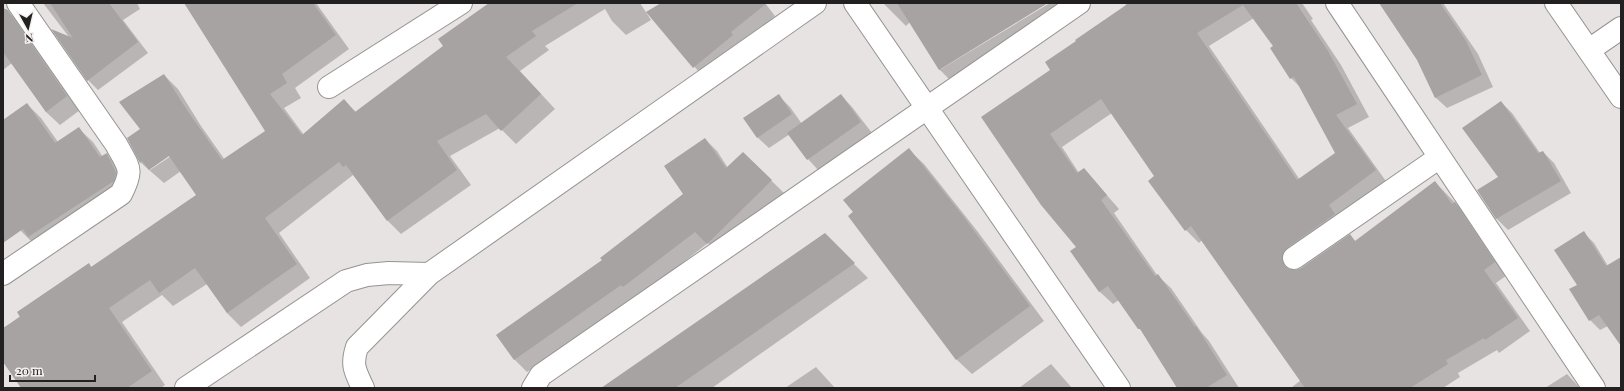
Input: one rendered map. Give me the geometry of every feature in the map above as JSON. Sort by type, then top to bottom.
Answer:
[{"type":"street","points":[[3,274],[121,194],[130,174],[116,144],[18,3]]},
{"type":"street","points":[[329,86],[461,3]]},
{"type":"street","points":[[363,388],[354,369],[353,358],[357,347],[429,274],[815,3]]},
{"type":"street","points":[[855,3],[1119,388]]},
{"type":"street","points":[[533,388],[541,375],[1079,3]]},
{"type":"street","points":[[1337,3],[1594,388]]},
{"type":"street","points":[[1556,3],[1621,97]]},
{"type":"street","points":[[1589,50],[1621,28]]},
{"type":"street","points":[[1294,258],[1440,157]]},
{"type":"street","points":[[186,388],[346,281],[367,275],[389,273],[429,274]]},
{"type":"building","points":[[50,3],[109,3],[138,42],[87,81],[51,29],[73,38]]},
{"type":"building","points":[[184,3],[313,3],[336,35],[282,74],[287,83],[270,94],[302,135],[344,99],[355,112],[443,46],[438,39],[489,3],[578,3],[532,31],[536,36],[506,57],[541,94],[501,131],[486,114],[437,141],[457,170],[387,221],[346,165],[343,167],[339,162],[265,218],[297,264],[227,313],[195,268],[159,293],[150,280],[109,308],[152,371],[127,388],[21,388],[3,362],[3,328],[20,317],[17,312],[89,263],[91,267],[196,195],[169,156],[149,170],[142,161],[140,163],[127,138],[140,129],[119,102],[164,74],[222,160],[265,131]]},
{"type":"building","points":[[661,3],[767,3],[731,32],[733,35],[693,68],[646,12]]},
{"type":"building","points":[[897,3],[1048,3],[939,70]]},
{"type":"building","points":[[1129,3],[1296,3],[1328,51],[1357,104],[1336,115],[1376,170],[1329,205],[1335,214],[1287,248],[1283,253],[1282,259],[1284,265],[1288,269],[1295,270],[1301,268],[1350,234],[1355,241],[1435,181],[1452,204],[1455,202],[1495,262],[1484,270],[1518,318],[1485,340],[1484,338],[1446,360],[1448,364],[1410,388],[1305,388],[1191,226],[1185,231],[1148,181],[1154,176],[1101,99],[1050,134],[1077,173],[1084,168],[1107,195],[1101,200],[1155,276],[1158,274],[1195,327],[1196,326],[1227,375],[1206,388],[1177,388],[1140,329],[1138,329],[1108,286],[1099,292],[1070,251],[1076,247],[1041,205],[981,117],[1050,70],[1045,62],[1076,41],[1075,40]],"holes":[[[1243,5],[1273,46],[1270,48],[1290,79],[1294,77],[1335,153],[1297,180],[1197,33]]]},
{"type":"building","points":[[1379,3],[1440,3],[1466,41],[1482,75],[1435,98],[1417,60]]},
{"type":"building","points":[[3,8],[8,10],[67,96],[46,112],[3,52]]},
{"type":"building","points":[[779,94],[792,114],[757,138],[743,118]]},
{"type":"building","points":[[841,94],[861,122],[807,160],[787,133]]},
{"type":"building","points":[[1501,101],[1538,153],[1543,151],[1561,181],[1496,219],[1477,190],[1498,177],[1462,128]]},
{"type":"building","points":[[27,103],[55,143],[79,127],[100,157],[107,153],[116,173],[114,181],[28,237],[23,229],[3,243],[3,120]]},
{"type":"building","points":[[705,138],[726,168],[743,152],[772,180],[707,244],[695,232],[623,287],[621,285],[514,360],[496,335],[602,260],[600,258],[683,194],[664,166]]},
{"type":"building","points":[[909,148],[963,216],[1030,306],[956,360],[848,216],[853,212],[843,200]]},
{"type":"building","points":[[1584,231],[1606,266],[1621,257],[1621,346],[1599,315],[1589,321],[1569,289],[1577,285],[1554,250]]},
{"type":"building","points":[[825,233],[855,263],[675,388],[601,388]]}]
